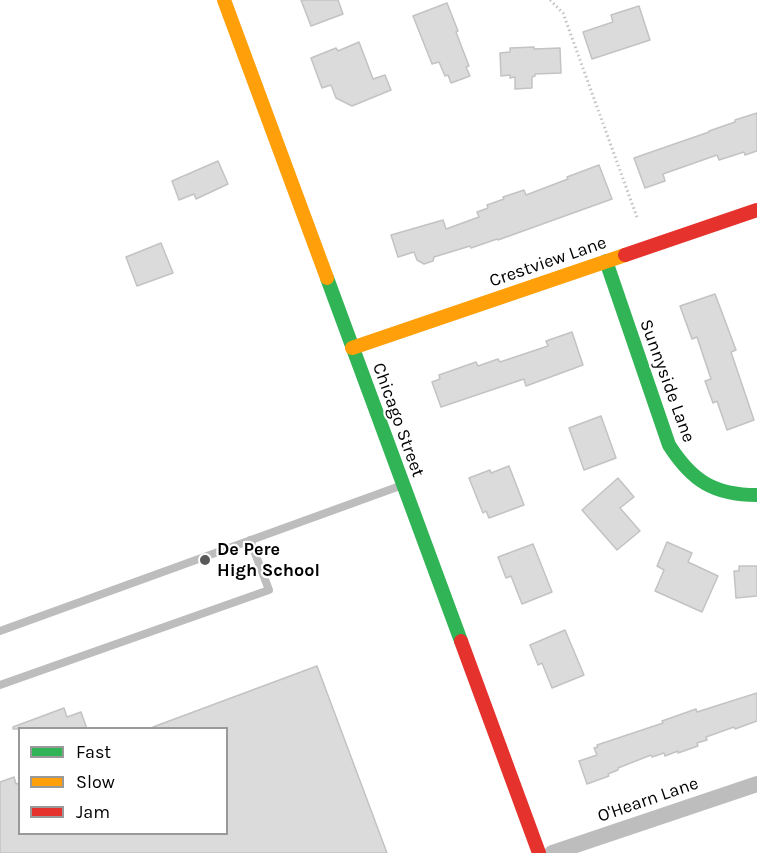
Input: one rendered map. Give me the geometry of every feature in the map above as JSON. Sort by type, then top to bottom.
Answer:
[{"type":"street","name":"Chicago Street","points":[[224,0],[539,853]]},
{"type":"street","name":"Crestview Lane","points":[[352,348],[757,210]]},
{"type":"street","name":"Sunnyside Lane","points":[[606,261],[669,446],[677,460],[689,474],[704,485],[726,494],[757,495]]},
{"type":"street","name":"O'Hearn Lane","points":[[552,853],[757,784]]},
{"type":"lane","points":[[0,631],[402,485]]},
{"type":"lane","points":[[0,685],[268,590],[250,540]]},
{"type":"path","points":[[550,0],[563,13],[638,220]]},
{"type":"building","points":[[301,0],[338,0],[343,14],[311,26]]},
{"type":"building","points":[[447,3],[458,31],[456,32],[469,66],[466,67],[470,76],[451,83],[439,62],[432,64],[413,16]]},
{"type":"building","points":[[639,6],[650,40],[592,59],[583,32],[613,22],[611,15]]},
{"type":"building","points":[[359,42],[373,79],[385,75],[391,90],[352,106],[336,98],[331,85],[322,88],[311,58],[336,48],[338,51]]},
{"type":"building","points":[[534,47],[534,49],[560,48],[561,73],[535,74],[532,77],[532,88],[515,89],[515,77],[501,76],[500,53],[510,52],[510,48]]},
{"type":"building","points":[[757,113],[757,151],[745,155],[744,152],[719,160],[717,155],[663,174],[665,181],[645,188],[634,158]]},
{"type":"building","points":[[218,161],[228,184],[196,199],[194,194],[179,200],[172,181]]},
{"type":"building","points":[[599,165],[612,199],[498,240],[434,257],[433,261],[424,264],[417,260],[414,252],[398,257],[391,235],[443,220],[446,229],[479,217],[477,212],[488,208],[487,205],[504,199],[503,197],[524,190],[526,195]]},
{"type":"building","points":[[161,243],[173,273],[137,286],[126,257]]},
{"type":"building","points":[[715,294],[736,350],[731,352],[754,420],[727,430],[717,401],[713,403],[705,381],[711,379],[697,337],[692,339],[680,306]]},
{"type":"building","points":[[572,332],[583,365],[526,386],[524,379],[441,407],[432,382],[440,379],[439,375],[476,362],[478,366],[498,359],[500,362],[548,346],[546,341]]},
{"type":"building","points":[[601,416],[616,458],[584,470],[569,428]]},
{"type":"building","points":[[509,466],[524,505],[489,518],[486,511],[483,513],[469,478]]},
{"type":"building","points":[[618,478],[634,497],[620,508],[640,531],[617,550],[582,510]]},
{"type":"building","points":[[667,542],[692,553],[688,562],[718,576],[702,612],[655,591],[664,570],[657,566]]},
{"type":"building","points":[[533,544],[552,592],[522,604],[511,576],[506,578],[498,557]]},
{"type":"building","points":[[739,566],[757,566],[757,596],[736,598],[734,571],[739,571]]},
{"type":"building","points":[[565,630],[584,675],[552,688],[542,663],[538,665],[530,645]]},
{"type":"building","points":[[317,666],[387,853],[0,853],[0,782],[14,777],[16,784],[18,784],[18,835],[228,835],[228,727],[153,727]]},
{"type":"building","points":[[757,693],[757,721],[706,737],[707,740],[697,743],[698,746],[678,753],[678,751],[665,756],[664,753],[652,757],[651,755],[587,784],[579,761],[597,755],[594,748],[598,747],[597,745],[663,723],[662,721],[696,709],[697,712]]},
{"type":"building","points":[[64,708],[67,717],[81,712],[86,727],[18,727],[18,729],[13,729],[13,727]]},
{"type":"traffic: fast","points":[[606,261],[669,445],[686,468],[706,484],[728,492],[757,495]]},
{"type":"traffic: fast","points":[[327,278],[461,641]]},
{"type":"traffic: slow","points":[[224,0],[327,278]]},
{"type":"traffic: slow","points":[[352,348],[625,255]]},
{"type":"traffic: jam","points":[[625,255],[757,210]]},
{"type":"traffic: jam","points":[[461,641],[539,853]]},
{"type":"place","name":"De Pere High School","points":[[205,560]]}]
